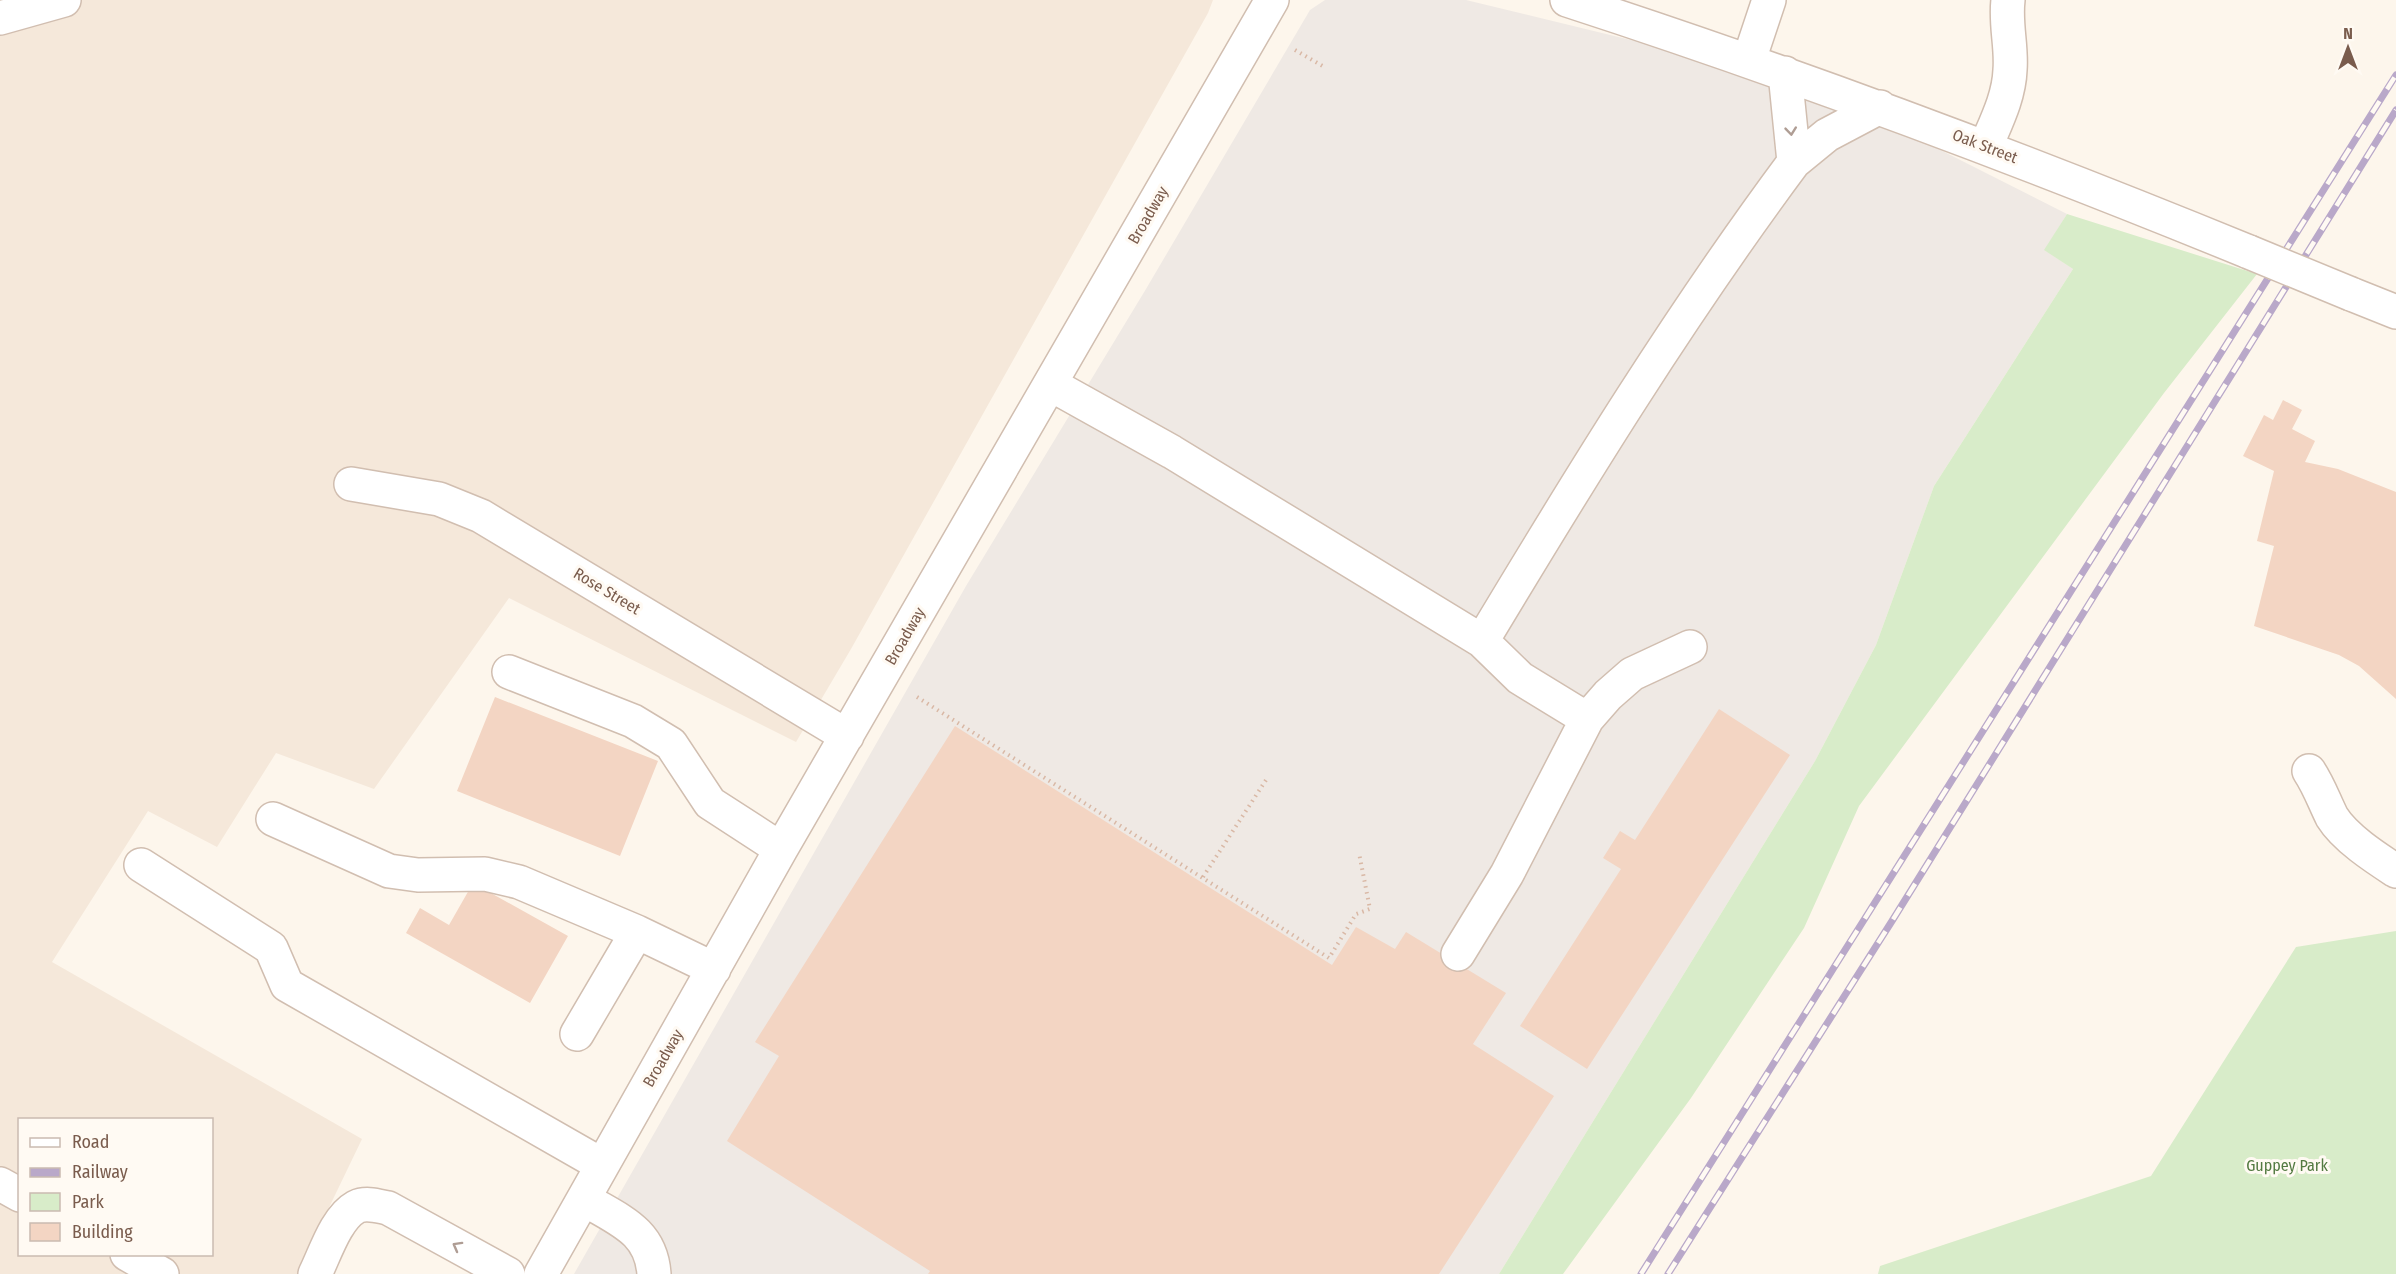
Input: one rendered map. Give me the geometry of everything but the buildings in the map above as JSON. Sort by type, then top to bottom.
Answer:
[{"type":"street","points":[[0,18],[64,0]]},
{"type":"street","name":"Broadway","points":[[541,1274],[781,849],[1272,0]]},
{"type":"street","name":"Oak Street","points":[[1567,0],[1749,60],[1880,107],[1986,147],[2396,312]]},
{"type":"street","points":[[1749,60],[1769,0]]},
{"type":"street","points":[[1986,147],[2008,89],[2011,68],[2006,24],[2008,0]]},
{"type":"street","points":[[1785,73],[1794,162]]},
{"type":"street","points":[[1482,641],[1564,505],[1685,319],[1749,223],[1794,162],[1827,135],[1880,107]]},
{"type":"street","points":[[1050,384],[1172,452],[1482,641],[1520,678],[1587,719]]},
{"type":"street","name":"Rose Street","points":[[351,484],[439,499],[481,516],[847,736]]},
{"type":"street","points":[[1458,954],[1507,874],[1587,719],[1608,695],[1632,674],[1690,647]]},
{"type":"street","points":[[509,672],[633,721],[671,744],[710,803],[781,849]]},
{"type":"street","points":[[2309,771],[2323,791],[2333,818],[2366,851],[2396,871]]},
{"type":"street","points":[[273,819],[389,871],[418,875],[484,874],[519,882],[637,932],[714,969]]},
{"type":"street","points":[[141,865],[271,948],[287,985],[602,1165]]},
{"type":"street","points":[[577,1034],[637,932]]},
{"type":"street","points":[[0,1184],[18,1194]]},
{"type":"street","points":[[584,1199],[645,1239],[653,1258],[654,1274]]},
{"type":"street","points":[[315,1274],[344,1217],[357,1206],[370,1204],[388,1208],[508,1274]]},
{"type":"street","points":[[130,1256],[162,1274]]},
{"type":"path","points":[[1295,50],[1326,68]]},
{"type":"path","points":[[918,697],[1329,958],[1356,914],[1370,909],[1359,853]]},
{"type":"path","points":[[1203,877],[1266,780]]},
{"type":"shaded area","points":[[0,0],[1213,0],[1208,13],[851,649],[796,742],[509,598],[374,789],[276,753],[217,847],[148,811],[52,962],[362,1139],[297,1274],[0,1274]]},
{"type":"shaded area","points":[[1325,0],[1466,0],[1680,52],[1877,118],[2067,214],[2045,250],[2073,269],[1934,486],[1876,645],[1815,761],[1499,1274],[574,1274],[966,586],[1146,289],[1310,10]]},
{"type":"green space","points":[[2067,214],[2257,274],[2164,393],[1859,806],[1804,928],[1691,1098],[1563,1274],[1499,1274],[1815,761],[1876,645],[1934,486],[2073,269],[2044,250]]},
{"type":"green space","name":"Guppey Park","points":[[2396,931],[2396,1274],[1878,1274],[1880,1266],[2151,1176],[2296,947]]},
{"type":"railway","points":[[1641,1274],[2396,75]]},
{"type":"railway","points":[[1668,1274],[1892,921],[2396,110]]}]
